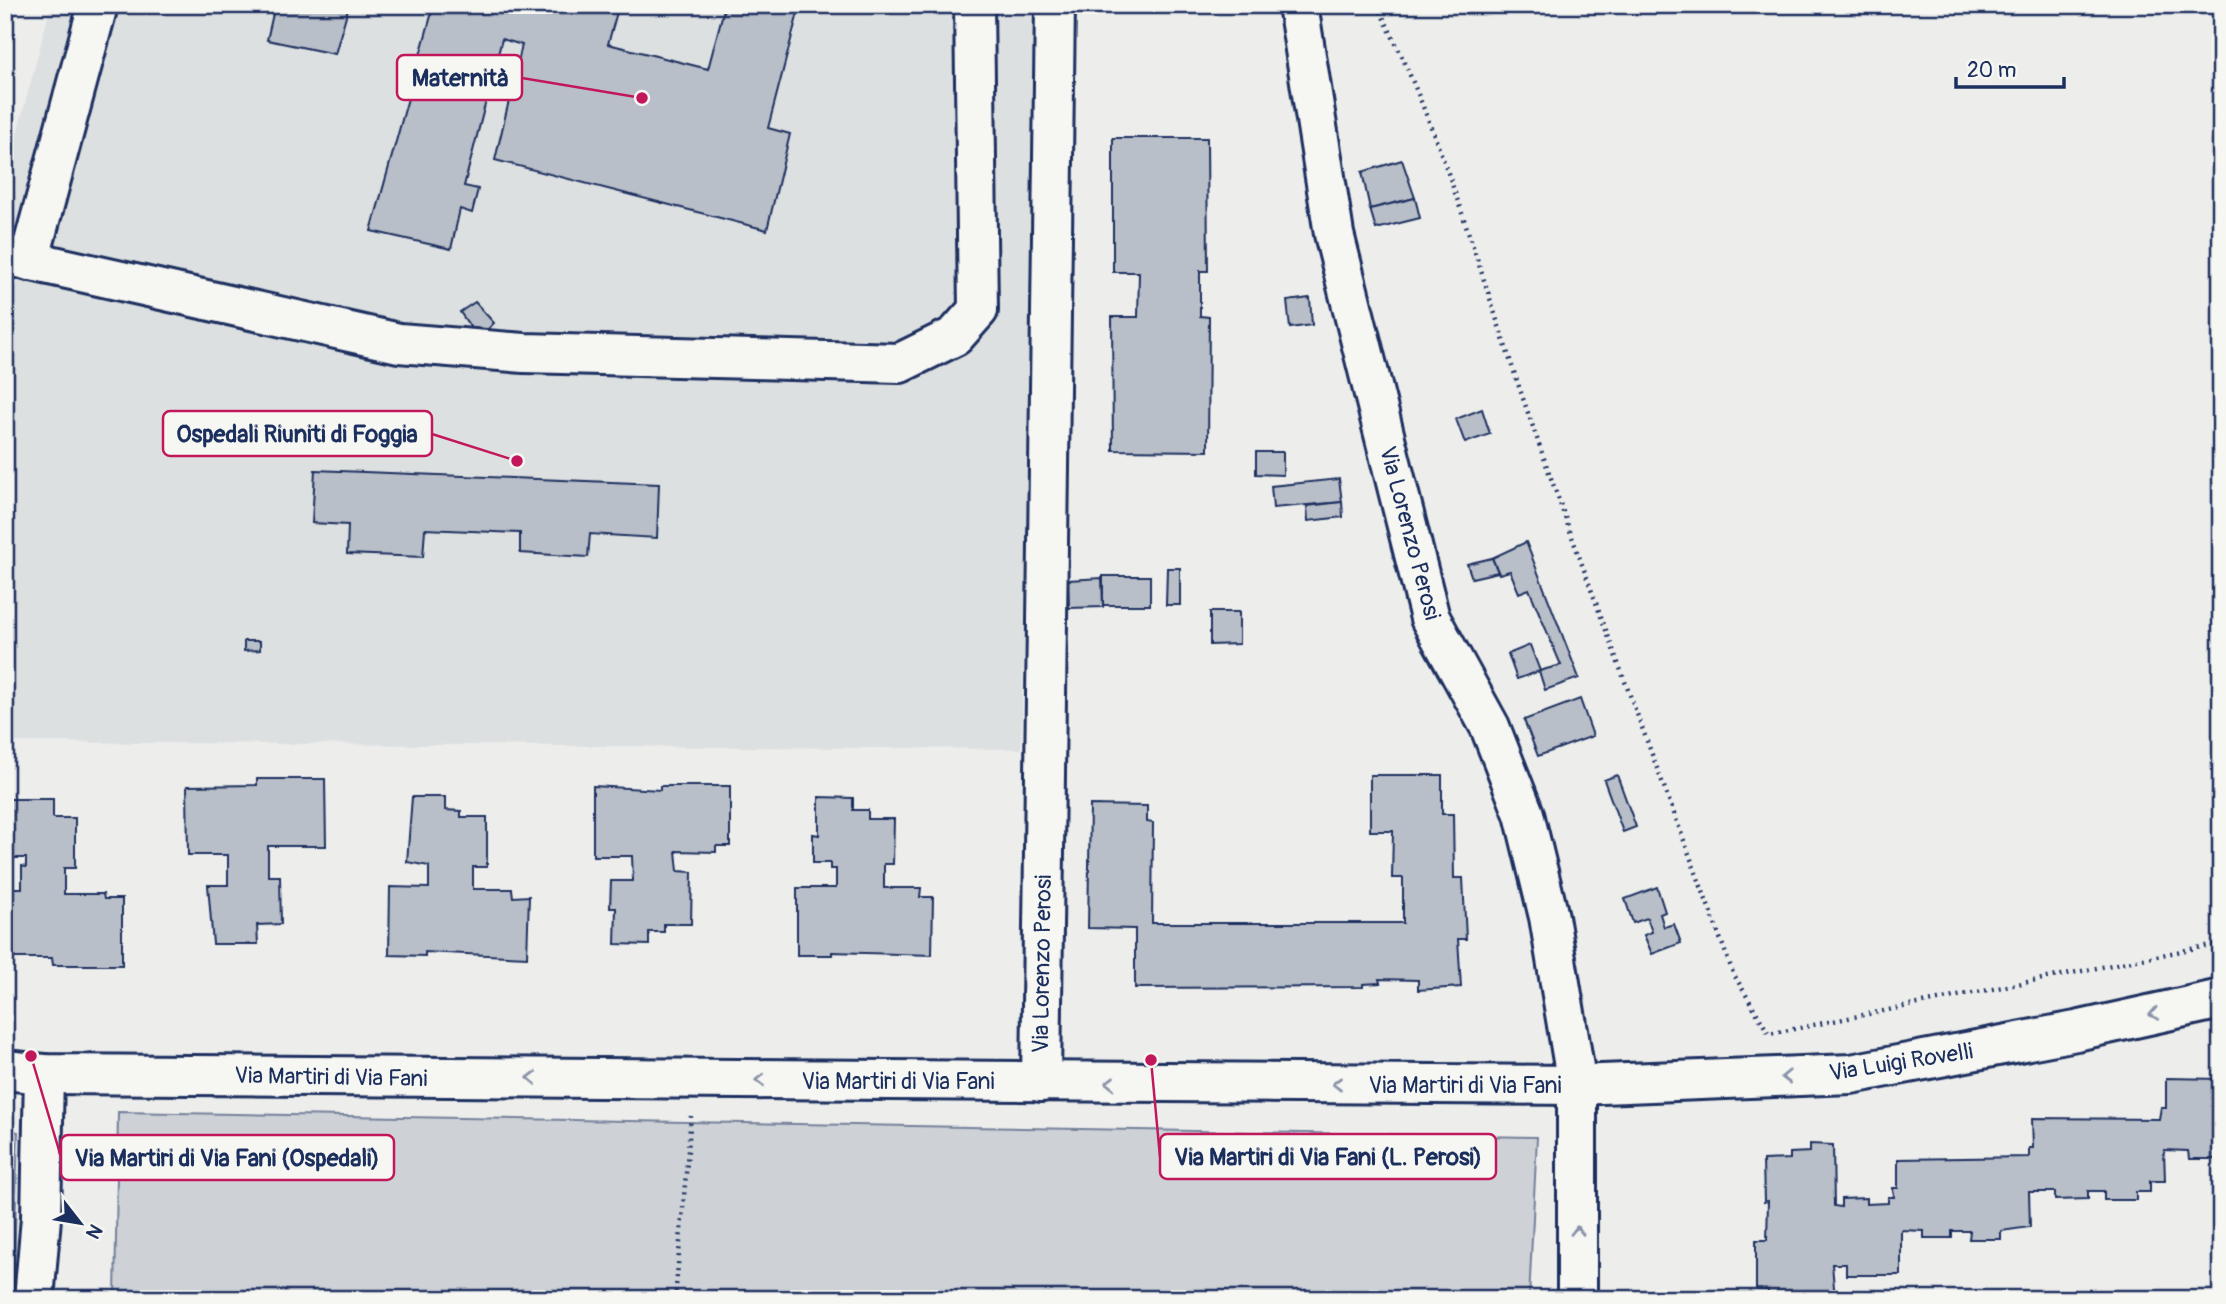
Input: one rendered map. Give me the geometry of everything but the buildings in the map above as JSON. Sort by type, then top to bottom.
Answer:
[{"type":"street","points":[[98,5],[17,258],[400,343],[524,353],[900,363],[955,336],[978,310],[974,5]]},
{"type":"street","name":"Via Lorenzo Perosi","points":[[1041,1082],[1055,5]]},
{"type":"street","name":"Via Lorenzo Perosi","points":[[1298,5],[1334,234],[1430,618],[1490,727],[1524,814],[1549,917],[1577,1085]]},
{"type":"street","name":"Via Luigi Rovelli","points":[[1577,1085],[1851,1074],[2077,1031],[2221,999]]},
{"type":"street","name":"Via Martiri di Via Fani","points":[[5,1070],[44,1074],[1577,1085],[1577,1299]]},
{"type":"street","points":[[34,1299],[41,1218],[44,1074]]},
{"type":"path","points":[[1377,5],[1405,60],[1437,138],[1526,407],[1733,973],[1769,1034],[2221,943]]},
{"type":"path","points":[[675,1299],[694,1080]]},
{"type":"shaded area","points":[[51,5],[1042,5],[1021,749],[5,742],[5,179]]},
{"type":"shaded area","points":[[118,1112],[1537,1137],[1529,1299],[115,1299]]},
{"type":"shaded area","points":[[5,1129],[18,1132],[13,1299],[5,1299]]},
{"type":"place","name":"Maternità","points":[[642,98]]},
{"type":"place","name":"Ospedali Riuniti di Foggia","points":[[517,461]]},
{"type":"place","name":"Via Martiri di Via Fani (Ospedali)","points":[[31,1056]]},
{"type":"place","name":"Via Martiri di Via Fani (L. Perosi)","points":[[1151,1060]]}]
